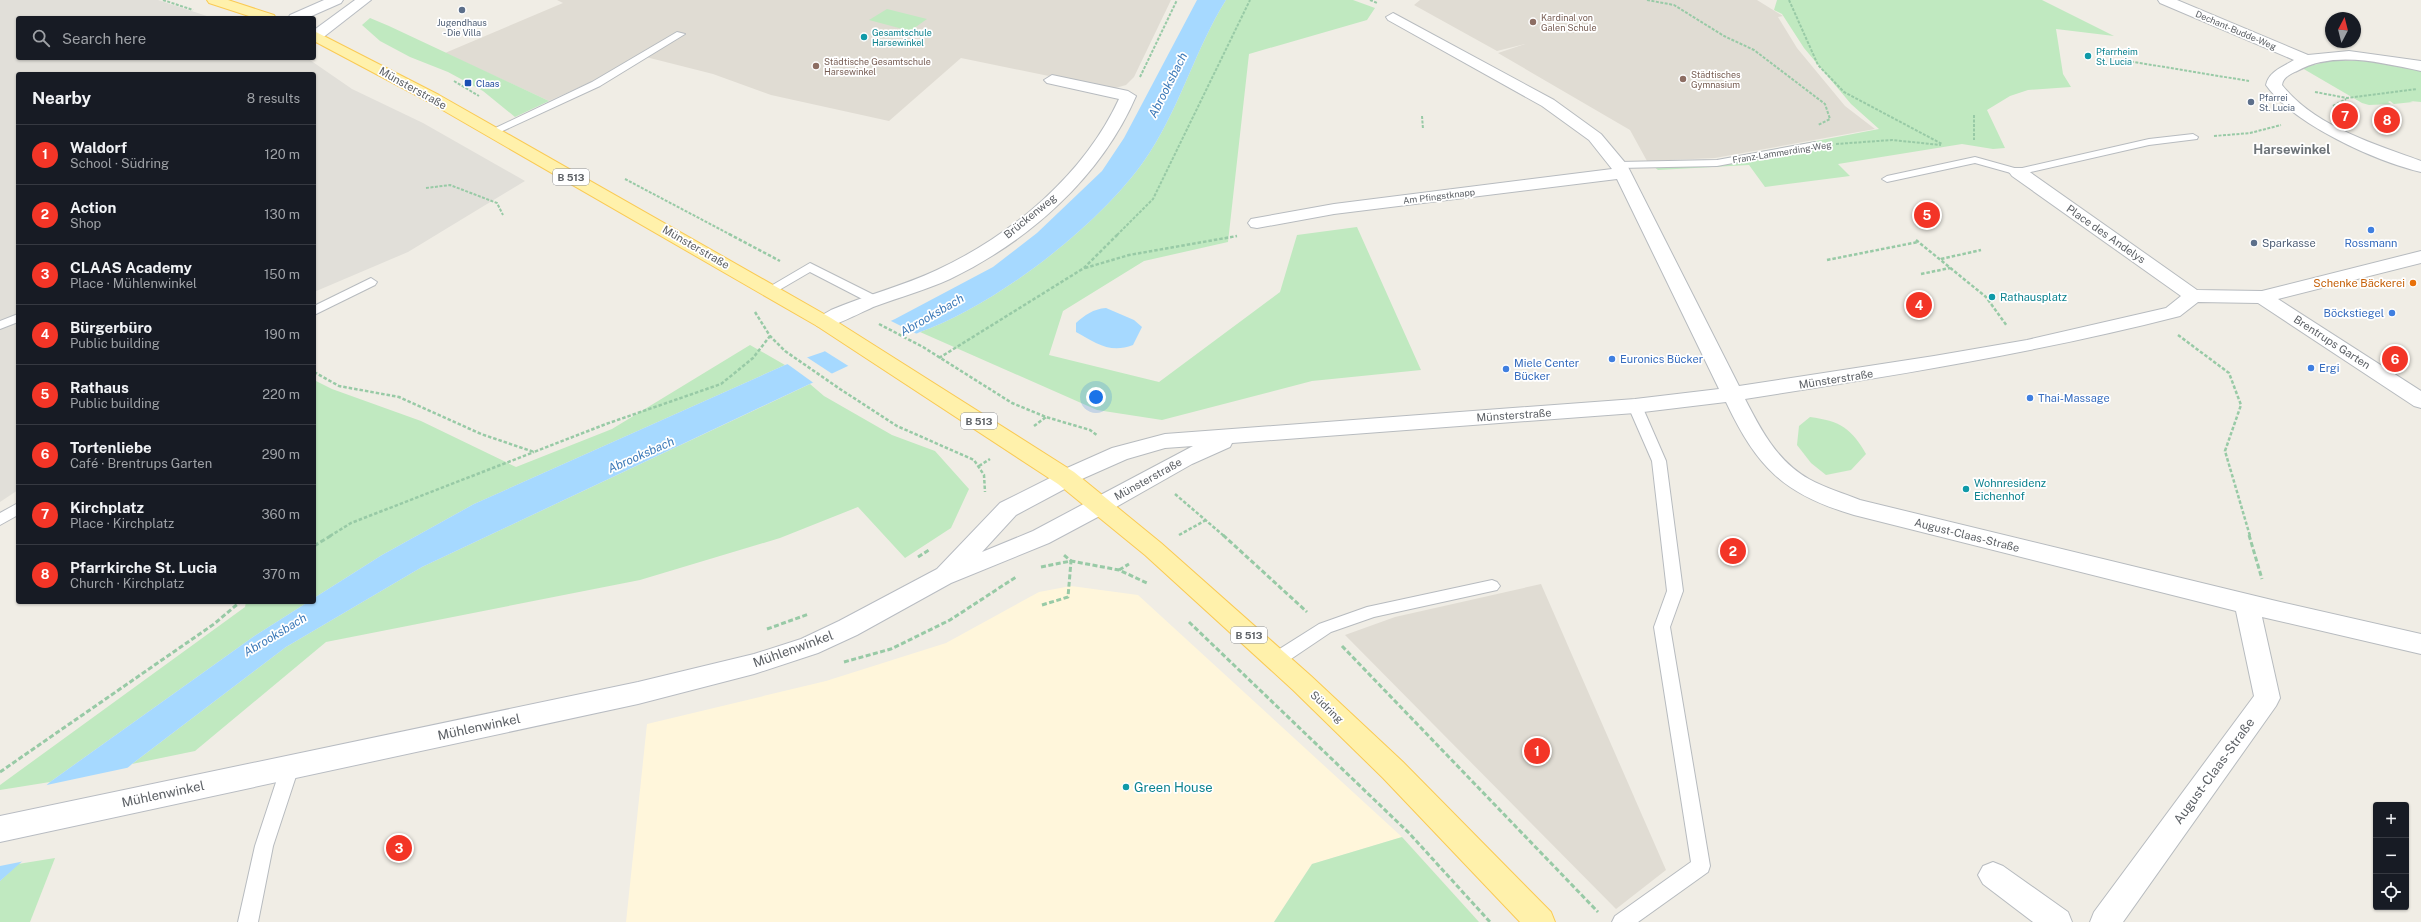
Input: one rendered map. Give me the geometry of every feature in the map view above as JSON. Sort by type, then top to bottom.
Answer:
[{"type":"main road","points":[[214,0],[263,16]]},
{"type":"main road","name":"Münsterstraße","points":[[316,37],[492,132],[831,326],[892,364],[1066,478],[1101,505]]},
{"type":"main road","name":"Südring","points":[[1101,505],[1165,559],[1276,660],[1393,770],[1540,922]]},
{"type":"street","points":[[300,16],[336,0]]},
{"type":"street","points":[[316,35],[364,0]]},
{"type":"street","name":"Dechant-Budde-Weg","points":[[2165,0],[2307,60]]},
{"type":"street","points":[[1393,17],[1548,103],[1595,137],[1621,169],[1732,394]]},
{"type":"street","points":[[2421,66],[2351,56],[2307,60],[2279,75],[2275,79],[2274,85],[2292,106],[2368,147],[2421,167]]},
{"type":"street","points":[[1052,80],[1128,96]]},
{"type":"street","name":"Brückenweg","points":[[831,326],[850,308],[872,299],[908,289],[943,274],[973,258],[1024,222],[1069,184],[1101,148],[1128,96]]},
{"type":"street","name":"Am Pfingstknapp","points":[[1256,223],[1334,209],[1621,169]]},
{"type":"street","name":"Place des Andelys","points":[[2018,172],[2194,296]]},
{"type":"street","points":[[2194,296],[2262,297],[2421,257]]},
{"type":"street","name":"Münsterstraße","points":[[1066,478],[1120,453],[1165,441],[1236,436],[1278,431],[1635,406],[1732,394],[1934,363],[2028,346],[2173,312],[2194,296]]},
{"type":"street","name":"Brentrups Garten","points":[[2262,297],[2421,401]]},
{"type":"street","name":"August-Claas-Straße","points":[[1732,394],[1758,442],[1768,457],[1786,474],[1805,486],[1854,507],[2260,607],[2421,644]]},
{"type":"street","name":"Münsterstraße","points":[[1101,505],[1184,459],[1236,436]]},
{"type":"street","name":"Mühlenwinkel","points":[[943,577],[1008,509],[1066,478]]},
{"type":"street","name":"Mühlenwinkel","points":[[0,829],[638,693],[754,664],[809,646],[848,628],[943,577],[1028,543],[1101,505]]},
{"type":"street","name":"August-Claas-Straße","points":[[2105,922],[2267,698],[2260,607]]},
{"type":"street","points":[[1993,875],[2057,922]]},
{"type":"lane","points":[[492,132],[596,84],[680,34]]},
{"type":"lane","points":[[1887,179],[1974,160],[2018,172],[2149,142],[2193,137]]},
{"type":"lane","name":"Franz-Lammerding-Weg","points":[[1621,169],[1718,163],[1815,145]]},
{"type":"lane","points":[[770,290],[810,267],[872,299]]},
{"type":"lane","points":[[316,310],[371,282]]},
{"type":"lane","points":[[0,325],[16,319]]},
{"type":"lane","points":[[1622,922],[1702,866],[1662,627],[1675,591],[1659,461],[1635,406]]},
{"type":"lane","points":[[0,520],[16,509]]},
{"type":"lane","points":[[1276,660],[1325,628],[1373,612],[1492,586]]},
{"type":"lane","points":[[248,922],[264,846],[290,767]]},
{"type":"path","points":[[1128,96],[1142,72],[1177,0]]},
{"type":"path","points":[[939,358],[1084,268],[1153,199],[1250,0]]},
{"type":"path","points":[[1647,0],[1674,5],[1724,36],[1754,50],[1825,104],[1830,118],[1802,135],[1815,145]]},
{"type":"path","name":"Franz-Lammerding-Weg","points":[[1789,0],[1818,65],[1844,92],[1945,146],[1892,140],[1815,145]]},
{"type":"path","points":[[2122,60],[2347,98],[2421,89]]},
{"type":"path","points":[[1422,116],[1423,129]]},
{"type":"path","points":[[2193,137],[2250,133],[2312,117]]},
{"type":"path","points":[[426,188],[450,185],[497,203],[503,214]]},
{"type":"path","points":[[1084,268],[1129,255],[1241,236],[1256,223]]},
{"type":"path","points":[[1827,260],[1917,241],[1986,297],[2010,330],[2028,346]]},
{"type":"path","points":[[1940,259],[1981,250]]},
{"type":"path","points":[[1922,274],[1951,268]]},
{"type":"path","points":[[2154,316],[2229,373],[2241,405],[2225,451],[2260,607]]},
{"type":"path","points":[[872,320],[923,347],[1012,404],[1046,417],[1090,430]]},
{"type":"path","points":[[316,545],[351,523],[606,424],[721,384],[753,358],[770,336],[786,351],[840,389],[897,426],[974,460],[986,479],[986,492],[981,498]]},
{"type":"path","points":[[316,373],[339,386],[399,397],[481,434],[534,452]]},
{"type":"path","points":[[1034,427],[1046,417]]},
{"type":"path","points":[[1152,476],[1206,520],[1325,628],[1603,916]]},
{"type":"path","points":[[915,559],[933,547]]},
{"type":"path","points":[[1042,605],[1068,597],[1072,570],[1071,561]]},
{"type":"path","points":[[1119,570],[1152,586]]},
{"type":"path","points":[[0,772],[214,624],[238,604]]},
{"type":"path","points":[[761,632],[811,613]]},
{"type":"path","points":[[1186,619],[1409,833],[1490,922]]},
{"type":"shaded area","points":[[0,0],[158,0],[207,16],[16,16],[16,60],[310,60],[352,89],[423,123],[525,181],[408,252],[316,291],[316,72],[16,72],[16,491],[0,502]]},
{"type":"shaded area","name":"Städtische Gesamtschule Harsewinkel","points":[[557,0],[1171,0],[1134,77],[1126,85],[1112,89],[961,58],[889,121],[771,95],[713,74],[638,55],[595,80],[549,101],[445,53],[563,3]]},
{"type":"shaded area","name":"Städtisches Gymnasium","points":[[1420,0],[1757,0],[1783,16],[1778,17],[1797,48],[1845,106],[1875,129],[1715,158],[1647,161],[1630,130],[1498,53],[1525,44],[1497,51],[1414,5]]},
{"type":"shaded area","points":[[1541,584],[1666,870],[1616,909],[1345,635],[1395,617]]},
{"type":"shaded area","points":[[1071,586],[1138,595],[1402,837],[1312,864],[1274,922],[626,922],[647,724],[826,681],[946,643],[1039,592]]},
{"type":"green space","points":[[1226,0],[1353,0],[1375,8],[1367,20],[1249,54],[1228,242],[1144,261],[1063,311],[1049,355],[1159,382],[1280,292],[1297,235],[1357,227],[1421,370],[1312,381],[1162,420],[1097,410],[920,332],[950,320],[1015,282],[1047,258],[1107,205],[1131,178],[1161,134],[1215,18]]},
{"type":"green space","points":[[1777,0],[2042,0],[2114,36],[2056,29],[2063,74],[2071,87],[2028,90],[2010,96],[1987,110],[2005,148],[1993,149],[1962,144],[1838,164],[1850,176],[1765,187],[1749,165],[1658,170],[1648,162],[1716,160],[1879,129],[1851,104],[1804,48],[1782,14],[1774,10]]},
{"type":"green space","points":[[887,9],[927,19],[910,31],[869,20]]},
{"type":"green space","points":[[370,18],[549,101],[515,117],[483,91],[448,72],[410,57],[380,41],[362,25]]},
{"type":"green space","points":[[2333,60],[2362,61],[2421,68],[2421,102],[2410,101],[2413,102],[2394,104],[2390,101],[2388,102],[2391,104],[2369,105],[2362,103],[2302,68]]},
{"type":"green space","points":[[750,345],[785,365],[474,504],[382,555],[316,597],[316,381],[332,389],[421,421],[516,467],[612,429]]},
{"type":"green space","points":[[810,384],[824,396],[892,435],[935,451],[969,489],[951,528],[905,558],[858,507],[780,538],[640,580],[326,642],[195,751],[132,764],[286,647],[422,567]]},
{"type":"green space","points":[[1810,417],[1829,421],[1844,427],[1861,445],[1866,454],[1851,470],[1826,475],[1811,463],[1797,445],[1799,426]]},
{"type":"green space","points":[[246,604],[305,604],[253,637],[50,782],[0,790],[0,785],[245,607]]},
{"type":"green space","points":[[1402,837],[1479,922],[1274,922],[1312,864]]},
{"type":"green space","points":[[55,858],[30,922],[0,922],[0,881],[18,864]]},
{"type":"water","name":"Abrooksbach","points":[[1197,0],[1226,0],[1215,18],[1161,134],[1131,178],[1107,205],[1078,232],[1015,282],[950,320],[920,332],[422,567],[286,647],[132,764],[0,881],[0,827],[50,782],[253,637],[305,604],[316,604],[316,597],[382,555],[474,504],[785,365],[823,352],[895,319],[993,267],[1037,233],[1102,171],[1124,138]]},
{"type":"water","points":[[1106,308],[1134,320],[1142,327],[1133,345],[1110,348],[1076,332],[1076,323],[1083,317],[1093,311]]},
{"type":"pier","points":[[889,320],[919,335],[850,367],[823,350]]},
{"type":"pier","points":[[805,356],[834,375],[815,384],[786,363]]},
{"type":"pier","points":[[131,767],[25,861],[0,866],[0,824],[42,786]]},
{"type":"place","name":"Jugendhaus - Die Villa","points":[[462,10]]},
{"type":"place","name":"Kardinal von Galen Schule","points":[[1533,22]]},
{"type":"place","name":"Gesamtschule Harsewinkel","points":[[864,37]]},
{"type":"place","name":"Pfarrheim St. Lucia","points":[[2088,56]]},
{"type":"place","name":"Städtische Gesamtschule Harsewinkel","points":[[816,66]]},
{"type":"place","name":"Städtisches Gymnasium","points":[[1683,79]]},
{"type":"place","name":"Claas","points":[[468,83]]},
{"type":"place","name":"Pfarrei St. Lucia","points":[[2251,102]]},
{"type":"place","name":"Kirchplatz","points":[[2345,116]]},
{"type":"place","name":"Pfarrkirche St. Lucia","points":[[2387,120]]},
{"type":"place","name":"Rathaus","points":[[1927,215]]},
{"type":"place","name":"Rossmann","points":[[2371,230]]},
{"type":"place","name":"Sparkasse","points":[[2254,243]]},
{"type":"place","name":"Schenke Bäckerei","points":[[2413,283]]},
{"type":"place","name":"Rathausplatz","points":[[1992,297]]},
{"type":"place","name":"Bürgerbüro","points":[[1919,305]]},
{"type":"place","name":"Böckstiegel","points":[[2392,313]]},
{"type":"place","name":"Euronics Bücker","points":[[1612,359]]},
{"type":"place","name":"Tortenliebe","points":[[2395,359]]},
{"type":"place","name":"Ergi","points":[[2311,368]]},
{"type":"place","name":"Miele Center Bücker","points":[[1506,369]]},
{"type":"place","name":"Thai-Massage","points":[[2030,398]]},
{"type":"place","name":"Wohnresidenz Eichenhof","points":[[1966,489]]},
{"type":"place","name":"Action","points":[[1733,551]]},
{"type":"place","name":"Waldorf","points":[[1537,751]]},
{"type":"place","name":"Green House","points":[[1126,787]]},
{"type":"place","name":"CLAAS Academy","points":[[399,848]]},
{"type":"district","name":"Harsewinkel","points":[[2292,149]]}]
